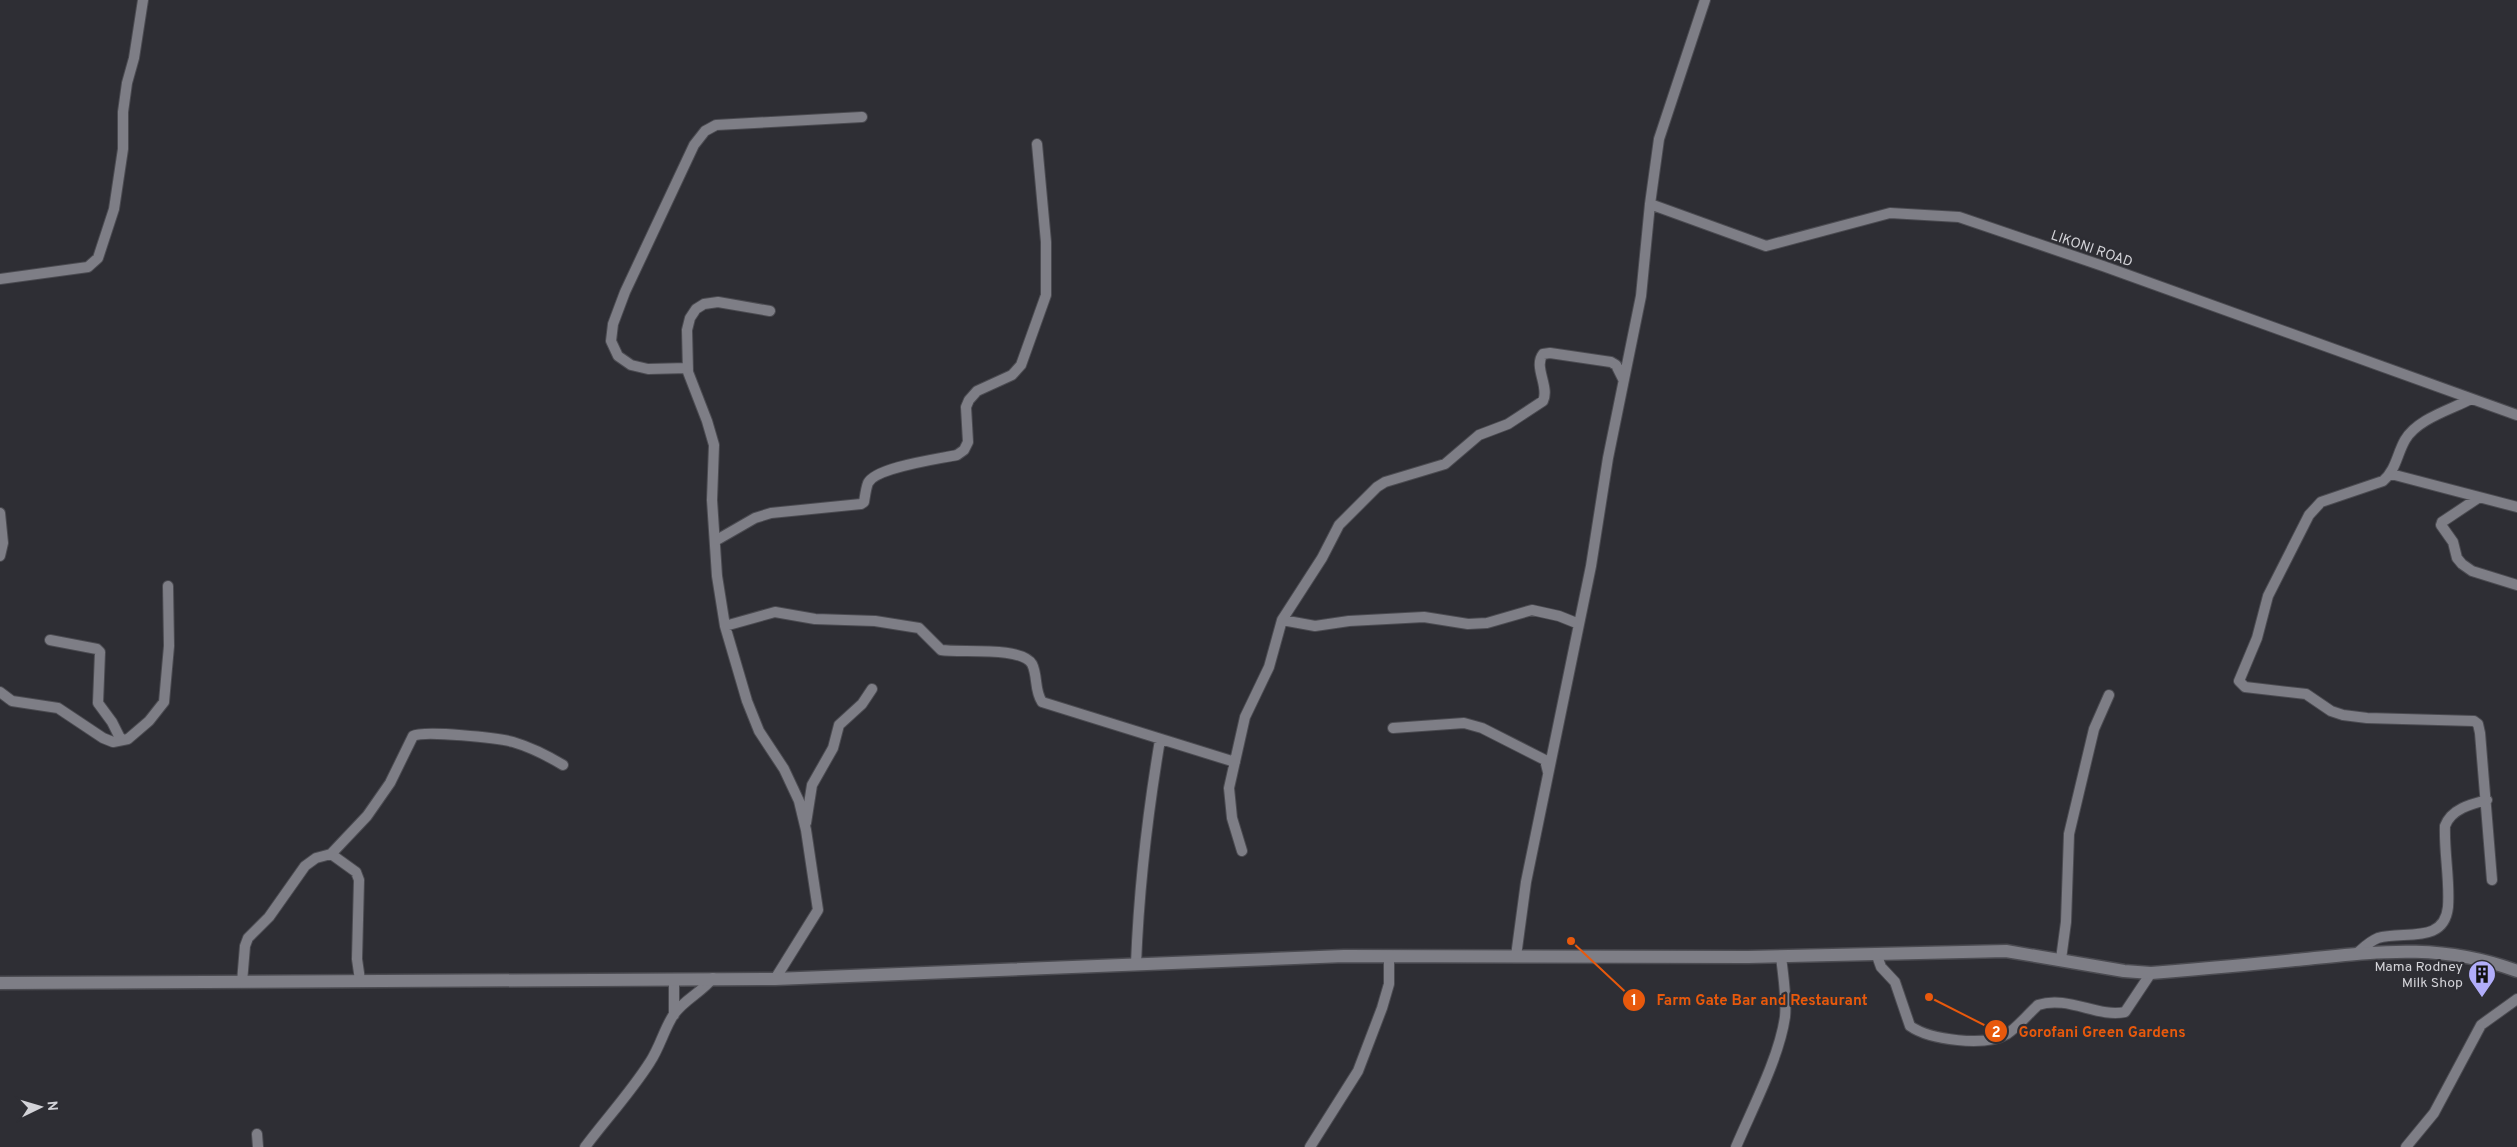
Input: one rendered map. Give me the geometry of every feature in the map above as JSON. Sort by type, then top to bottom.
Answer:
[{"type":"street","points":[[0,279],[88,267],[98,258],[114,209],[118,187],[123,149],[124,102],[134,58],[143,0]]},
{"type":"street","points":[[1516,956],[1526,882],[1591,566],[1623,379],[1641,296],[1650,204],[1659,139],[1704,0]]},
{"type":"street","points":[[688,368],[648,369],[631,365],[618,356],[611,341],[613,324],[625,292],[694,145],[706,131],[716,125],[862,117]]},
{"type":"street","points":[[715,541],[755,518],[772,513],[861,504],[864,502],[868,482],[893,468],[957,455],[964,450],[968,442],[966,407],[969,400],[977,391],[1012,375],[1021,365],[1046,295],[1046,242],[1037,144]]},
{"type":"street","name":"LIKONI ROAD","points":[[1650,204],[1766,246],[1890,213],[1959,217],[2103,266],[2517,415]]},
{"type":"street","points":[[770,310],[718,302],[704,304],[696,309],[690,318],[687,330],[688,368],[691,382],[712,437],[712,500],[717,576],[725,626],[747,701],[759,732],[784,769],[799,801],[818,910],[774,979]]},
{"type":"street","points":[[1242,851],[1232,818],[1229,788],[1244,717],[1269,667],[1282,620],[1322,558],[1339,525],[1377,487],[1398,477],[1445,464],[1479,435],[1508,424],[1544,401],[1545,394],[1540,361],[1543,354],[1550,353],[1611,362],[1616,365],[1623,379]]},
{"type":"street","points":[[2471,399],[2424,423],[2411,434],[2406,440],[2391,474],[2377,485],[2320,502],[2309,515],[2268,596],[2257,638],[2239,682],[2245,687],[2306,694],[2331,711],[2343,714],[2367,718],[2474,721],[2478,724],[2492,880]]},
{"type":"street","points":[[2391,474],[2517,507]]},
{"type":"street","points":[[2478,498],[2442,522],[2441,526],[2453,542],[2457,558],[2462,564],[2472,571],[2517,585]]},
{"type":"street","points":[[0,514],[4,543],[0,556]]},
{"type":"street","points":[[0,692],[12,700],[58,708],[103,738],[113,742],[128,738],[149,721],[164,702],[169,646],[168,586]]},
{"type":"street","points":[[1282,620],[1315,626],[1349,621],[1424,617],[1468,624],[1487,623],[1532,610],[1579,624]]},
{"type":"street","points":[[725,626],[775,612],[815,619],[875,621],[919,628],[941,650],[1019,654],[1031,662],[1035,672],[1037,692],[1042,702],[1235,762]]},
{"type":"street","points":[[50,640],[97,649],[100,652],[98,703],[112,722],[120,740]]},
{"type":"street","points":[[805,827],[812,785],[832,748],[839,726],[862,704],[872,689]]},
{"type":"street","points":[[2061,959],[2066,922],[2069,834],[2091,738],[2109,695]]},
{"type":"street","points":[[1393,728],[1464,723],[1482,728],[1545,760],[1548,774]]},
{"type":"street","points":[[242,982],[245,946],[248,938],[268,917],[305,866],[316,858],[331,854],[367,816],[390,782],[413,736],[419,733],[515,742],[563,765]]},
{"type":"street","points":[[1136,964],[1140,883],[1147,817],[1160,740]]},
{"type":"street","points":[[2356,954],[2376,938],[2425,934],[2436,930],[2444,922],[2448,909],[2445,834],[2447,822],[2461,809],[2486,800]]},
{"type":"street","points":[[331,854],[356,872],[359,880],[357,959],[360,980]]},
{"type":"street","points":[[0,983],[774,979],[1344,956],[1781,956],[1876,952],[2006,952],[2061,959],[2124,971],[2151,973],[2404,950],[2437,952],[2487,960],[2517,971]]},
{"type":"street","points":[[1876,952],[1881,967],[1895,982],[1910,1026],[1940,1038],[1953,1039],[1999,1037],[2007,1034],[2038,1005],[2043,1004],[2064,1003],[2108,1012],[2124,1012],[2151,973]]},
{"type":"street","points":[[1310,1147],[1358,1071],[1389,984],[1389,956]]},
{"type":"street","points":[[1736,1147],[1780,1040],[1786,994],[1781,956]]},
{"type":"street","points":[[584,1147],[641,1077],[652,1060],[674,1015],[692,996],[704,989],[713,978]]},
{"type":"street","points":[[674,980],[674,1015]]},
{"type":"street","points":[[2406,1147],[2434,1113],[2481,1025],[2517,999]]},
{"type":"street","points":[[257,1134],[258,1147]]},
{"type":"place","name":"Farm Gate Bar and Restaurant","points":[[1571,941]]},
{"type":"place","name":"Gorofani Green Gardens","points":[[1929,997]]},
{"type":"place","name":"Mama Rodney Milk Shop","points":[[2482,998]]}]
